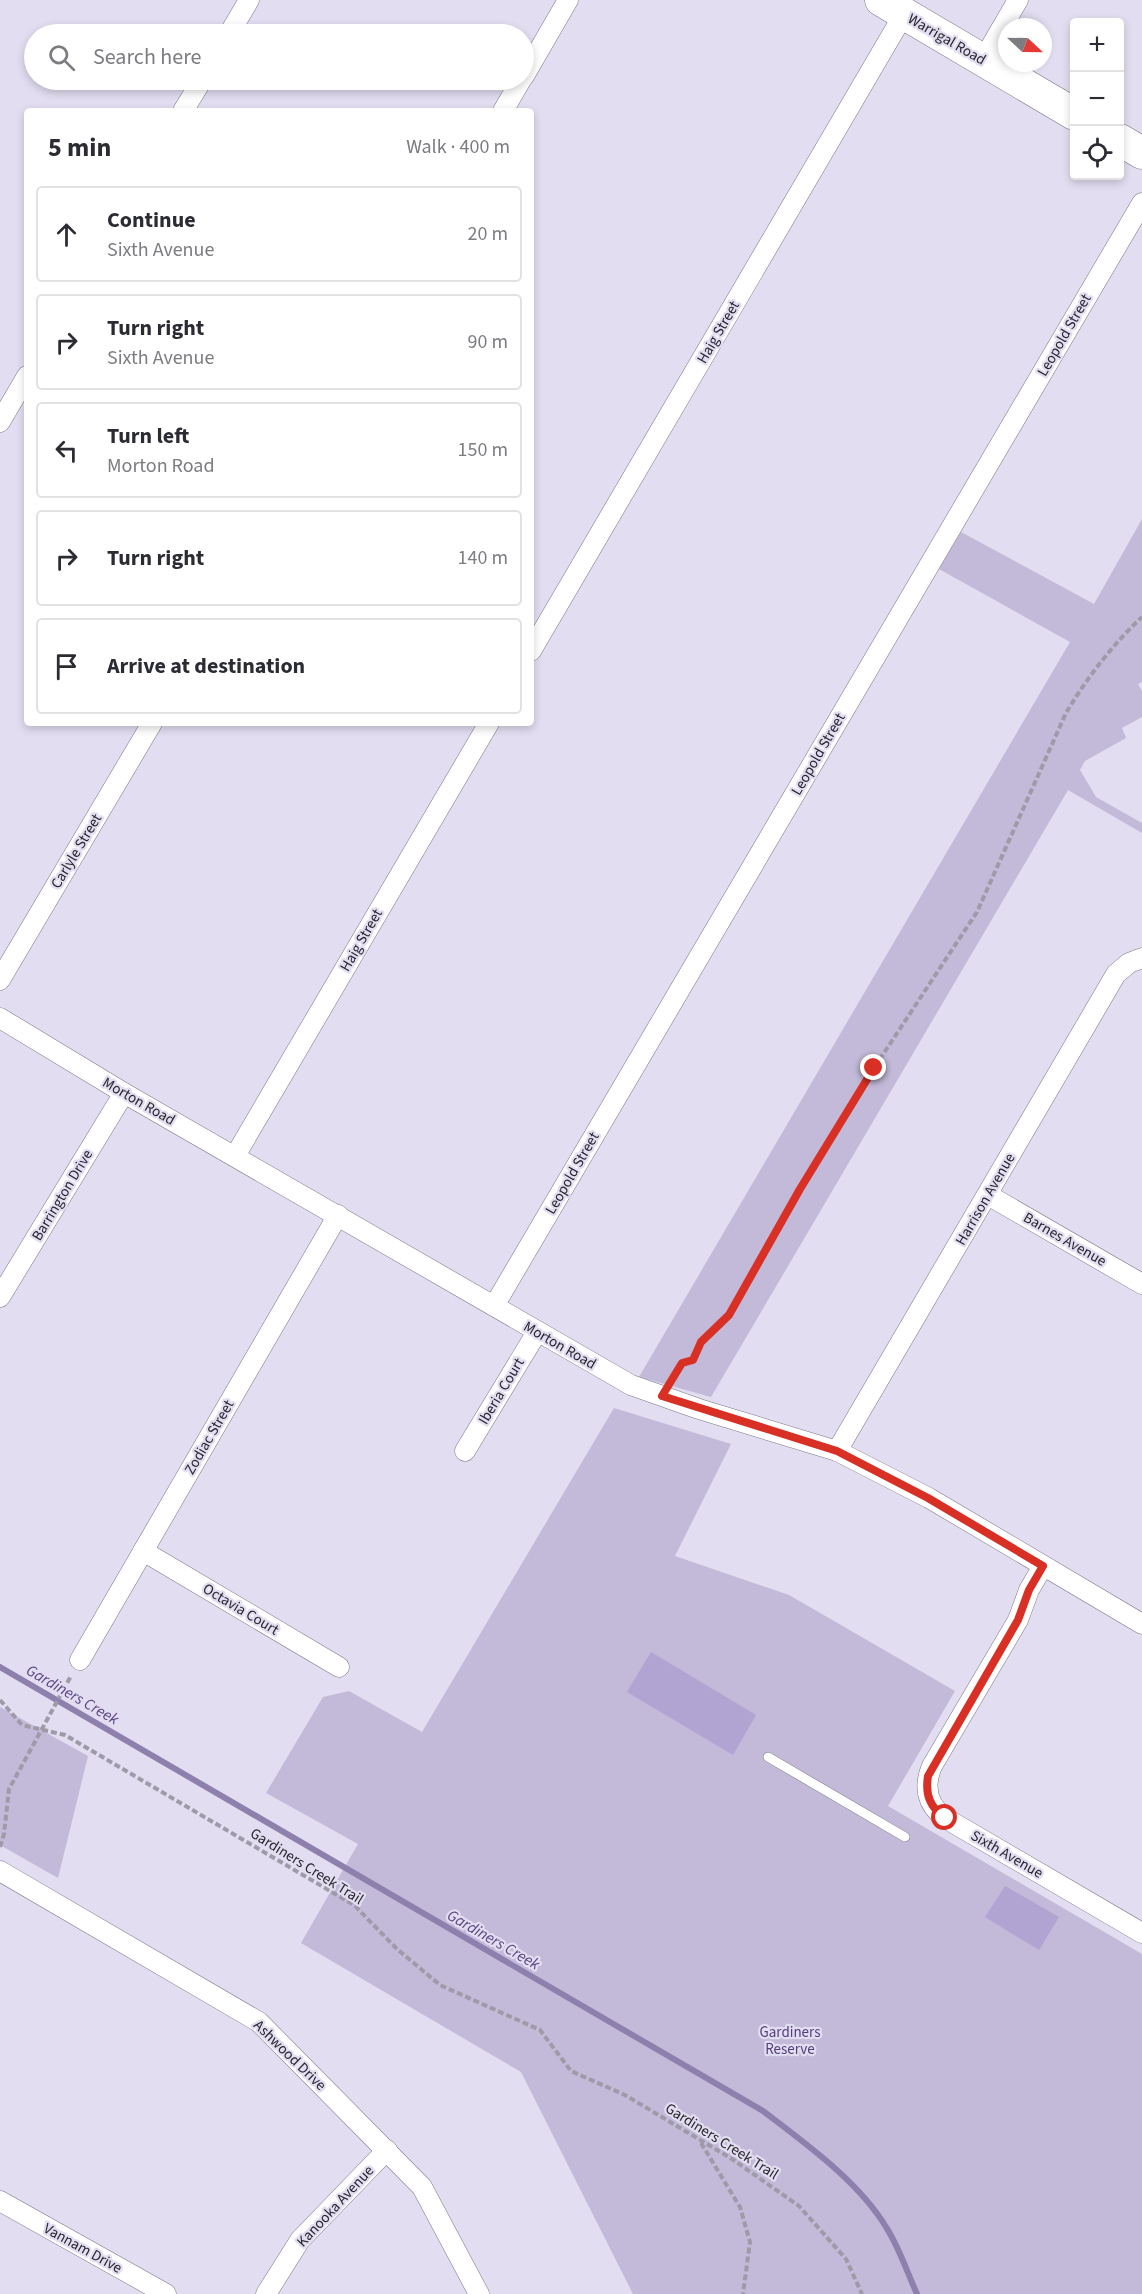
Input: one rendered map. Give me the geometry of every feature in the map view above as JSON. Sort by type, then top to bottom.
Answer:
[{"type":"highway","name":"Warrigal Road","points":[[892,7],[1070,112]]},
{"type":"highway","points":[[1124,143],[1142,153]]},
{"type":"street","points":[[235,24],[249,0]]},
{"type":"street","points":[[534,57],[567,0]]},
{"type":"street","points":[[983,60],[1018,0]]},
{"type":"street","name":"Haig Street","points":[[534,646],[892,7]]},
{"type":"street","points":[[185,108],[196,90]]},
{"type":"street","points":[[505,108],[515,90]]},
{"type":"street","name":"Leopold Street","points":[[494,1306],[1142,203]]},
{"type":"street","points":[[0,422],[24,381]]},
{"type":"street","name":"Carlyle Street","points":[[0,980],[150,726]]},
{"type":"street","name":"Haig Street","points":[[235,1156],[487,726]]},
{"type":"street","name":"Harrison Avenue","points":[[837,1451],[1116,974],[1129,963],[1142,958]]},
{"type":"street","name":"Morton Road","points":[[0,1018],[124,1093],[631,1385],[837,1451],[928,1498],[1142,1624]]},
{"type":"street","name":"Barrington Drive","points":[[0,1297],[124,1093]]},
{"type":"street","name":"Barnes Avenue","points":[[988,1195],[1142,1284]]},
{"type":"street","name":"Zodiac Street","points":[[80,1660],[338,1215]]},
{"type":"street","name":"Iberia Court","points":[[465,1450],[537,1332]]},
{"type":"street","name":"Octavia Court","points":[[143,1551],[339,1667]]},
{"type":"street","name":"Sixth Avenue","points":[[1048,1569],[1040,1595],[1018,1620],[932,1766],[927,1784],[930,1804],[945,1818],[1142,1933]]},
{"type":"street","name":"Ashwood Drive","points":[[0,1871],[259,2022],[422,2187],[479,2294]]},
{"type":"street","name":"Kanooka Avenue","points":[[266,2294],[300,2240],[387,2150]]},
{"type":"street","name":"Vannam Drive","points":[[0,2201],[166,2294]]},
{"type":"lane","points":[[768,1757],[905,1837]]},
{"type":"path","points":[[662,1396],[682,1363],[693,1360],[701,1342],[729,1315],[800,1189],[874,1068],[977,912],[1074,699],[1125,633],[1142,617]]},
{"type":"path","points":[[0,1847],[4,1834],[9,1789],[66,1686]]},
{"type":"path","name":"Gardiners Creek Trail","points":[[0,1700],[22,1725],[65,1736],[354,1905],[397,1949],[440,1985],[540,2030],[571,2071],[625,2095],[732,2159],[799,2206],[846,2259],[862,2294]]},
{"type":"path","points":[[700,2141],[740,2207],[750,2242],[743,2294]]},
{"type":"green space","points":[[1142,519],[1142,682],[1138,684],[1142,691],[1142,717],[1122,728],[1126,738],[1085,761],[1080,770],[1096,797],[1142,823],[1142,833],[1068,790],[711,1397],[639,1377],[1070,642],[939,569],[961,532],[1094,604]]},
{"type":"green space","name":"Gardiners Reserve","points":[[614,1408],[731,1444],[675,1556],[789,1595],[955,1691],[888,1806],[1142,1954],[1142,2294],[633,2294],[521,2072],[301,1943],[358,1844],[266,1793],[323,1697],[349,1691],[422,1732]]},
{"type":"green space","points":[[0,1707],[88,1756],[58,1878],[0,1845]]},
{"type":"building","points":[[651,1652],[756,1715],[733,1755],[627,1692]]},
{"type":"building","points":[[1005,1886],[1059,1917],[1039,1950],[985,1917]]},
{"type":"waterway","name":"Gardiners Creek","points":[[0,1667],[763,2111],[830,2164],[861,2194],[891,2235],[917,2294]]},
{"type":"route","points":[[874,1068],[800,1189],[729,1315],[701,1342],[693,1360],[682,1363],[662,1396],[837,1451],[928,1498],[1043,1566],[1029,1590],[1018,1620],[928,1776],[927,1794],[930,1804],[945,1818]]}]
